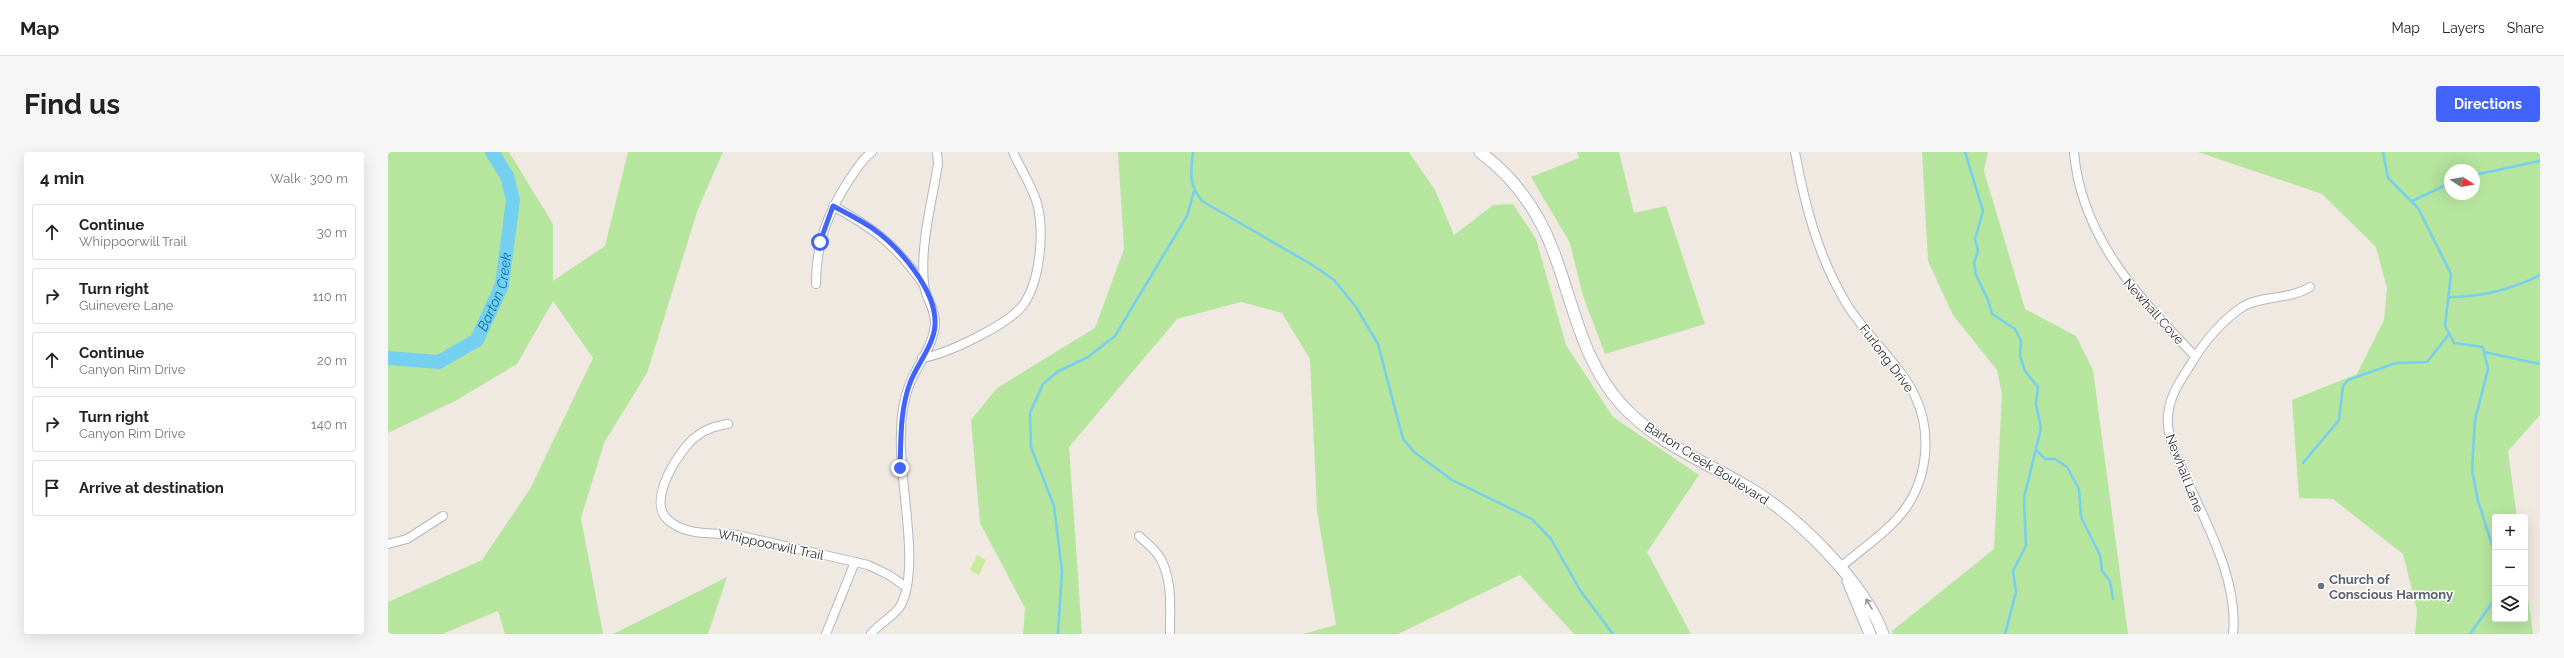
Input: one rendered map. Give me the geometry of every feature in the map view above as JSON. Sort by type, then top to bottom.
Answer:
[{"type":"street","points":[[816,284],[816,259],[820,242],[833,206],[861,162],[872,152]]},
{"type":"street","points":[[924,285],[925,242],[938,164],[937,152]]},
{"type":"street","points":[[922,358],[940,355],[954,349],[1009,318],[1023,305],[1032,286],[1042,228],[1038,206],[1013,152]]},
{"type":"street","name":"Barton Creek Boulevard","points":[[1480,152],[1503,172],[1531,206],[1554,254],[1584,347],[1600,378],[1620,403],[1634,417],[1665,441],[1750,488],[1780,508],[1811,536],[1862,593],[1871,607],[1883,634]]},
{"type":"street","name":"Furlong Drive","points":[[1795,152],[1809,217],[1824,261],[1847,305],[1915,396],[1926,445],[1921,477],[1905,509],[1891,524],[1840,568]]},
{"type":"street","name":"Newhall Cove","points":[[2074,152],[2086,207],[2108,254],[2141,300],[2195,356]]},
{"type":"street","points":[[833,206],[872,228],[907,261],[924,285],[934,308],[935,325],[910,383],[903,407],[900,468],[909,544],[906,587],[901,605],[871,634]]},
{"type":"street","name":"Newhall Lane","points":[[2233,634],[2234,607],[2226,574],[2171,442],[2168,426],[2168,415],[2174,390],[2195,356],[2229,316],[2245,305],[2299,294],[2310,288]]},
{"type":"street","name":"Whippoorwill Trail","points":[[728,424],[712,426],[696,436],[681,452],[662,490],[661,505],[666,518],[685,531],[718,532],[855,562],[879,570],[906,587]]},
{"type":"street","points":[[388,544],[407,539],[443,516]]},
{"type":"street","points":[[1139,536],[1158,555],[1166,572],[1170,592],[1170,634]]},
{"type":"street","points":[[826,634],[855,562]]},
{"type":"street","name":"Barton Creek Boulevard","points":[[1847,578],[1870,634]]},
{"type":"green space","points":[[388,152],[509,152],[553,224],[553,281],[605,246],[628,152],[723,152],[698,209],[647,373],[604,443],[581,518],[603,634],[505,634],[498,611],[442,634],[388,634],[388,602],[482,560],[530,489],[593,358],[553,301],[517,364],[455,401],[388,433]]},
{"type":"green space","points":[[1118,152],[1409,152],[1435,190],[1454,235],[1493,205],[1513,204],[1536,239],[1566,345],[1613,417],[1699,475],[1647,552],[1691,634],[1574,634],[1520,575],[1398,634],[1303,634],[1336,625],[1317,511],[1310,359],[1282,313],[1241,302],[1177,319],[1069,447],[1082,634],[1023,634],[1025,608],[980,523],[971,420],[997,388],[1095,328],[1124,249]]},
{"type":"green space","points":[[1577,152],[1619,152],[1634,213],[1666,206],[1705,324],[1605,354],[1583,296],[1570,243],[1531,177],[1579,158]]},
{"type":"green space","points":[[1922,152],[1988,152],[1984,171],[2025,309],[2076,336],[2093,370],[2128,634],[1893,634],[1892,631],[1994,549],[2002,394],[1997,370],[1953,315],[1928,261]]},
{"type":"green space","points":[[2198,152],[2540,152],[2540,415],[2508,451],[2517,514],[2492,514],[2492,622],[2528,622],[2528,598],[2533,634],[2415,634],[2417,610],[2403,554],[2333,499],[2299,498],[2292,400],[2357,374],[2384,320],[2387,288],[2376,247],[2322,194]]},
{"type":"green space","points":[[977,555],[986,560],[979,575],[970,570]]},
{"type":"green space","points":[[727,577],[708,634],[613,634]]},
{"type":"waterway","name":"Barton Creek","points":[[388,358],[439,362],[477,340],[502,285],[513,200],[507,176],[492,152]]},
{"type":"waterway","points":[[1193,152],[1191,172],[1192,184],[1202,201],[1314,266],[1334,280],[1356,307],[1378,344],[1403,439],[1414,452],[1452,480],[1532,519],[1551,539],[1580,590],[1613,634]]},
{"type":"waterway","points":[[1965,152],[1983,211],[1975,239],[1978,251],[1974,263],[1976,275],[1988,300],[1992,314],[2015,329],[2021,341],[2020,356],[2025,371],[2038,387],[2036,404],[2041,428],[2024,498],[2026,546],[2013,571],[2016,592],[2005,634]]},
{"type":"waterway","points":[[2383,152],[2388,178],[2418,208],[2451,274],[2445,326],[2454,343],[2483,347],[2488,369],[2475,420],[2472,470],[2478,501],[2494,550]]},
{"type":"waterway","points":[[2480,174],[2540,161]]},
{"type":"waterway","points":[[2412,201],[2444,186]]},
{"type":"waterway","points":[[1058,634],[1062,571],[1054,506],[1031,447],[1030,413],[1043,384],[1057,372],[1088,357],[1115,336],[1187,216],[1194,191]]},
{"type":"waterway","points":[[2449,297],[2473,296],[2496,292],[2518,285],[2540,275]]},
{"type":"waterway","points":[[2303,463],[2339,420],[2343,386],[2348,380],[2396,363],[2427,362],[2449,334]]},
{"type":"waterway","points":[[2484,352],[2540,364]]},
{"type":"waterway","points":[[2036,450],[2045,459],[2055,459],[2067,467],[2079,489],[2081,517],[2100,555],[2102,571],[2110,581],[2113,599]]},
{"type":"waterway","points":[[2470,634],[2492,603]]},
{"type":"place","name":"Church of Conscious Harmony","points":[[2321,586]]},
{"type":"route","points":[[820,242],[825,223],[833,206],[872,228],[894,247],[907,261],[924,285],[934,308],[935,325],[932,336],[910,383],[903,407],[900,468]]}]
